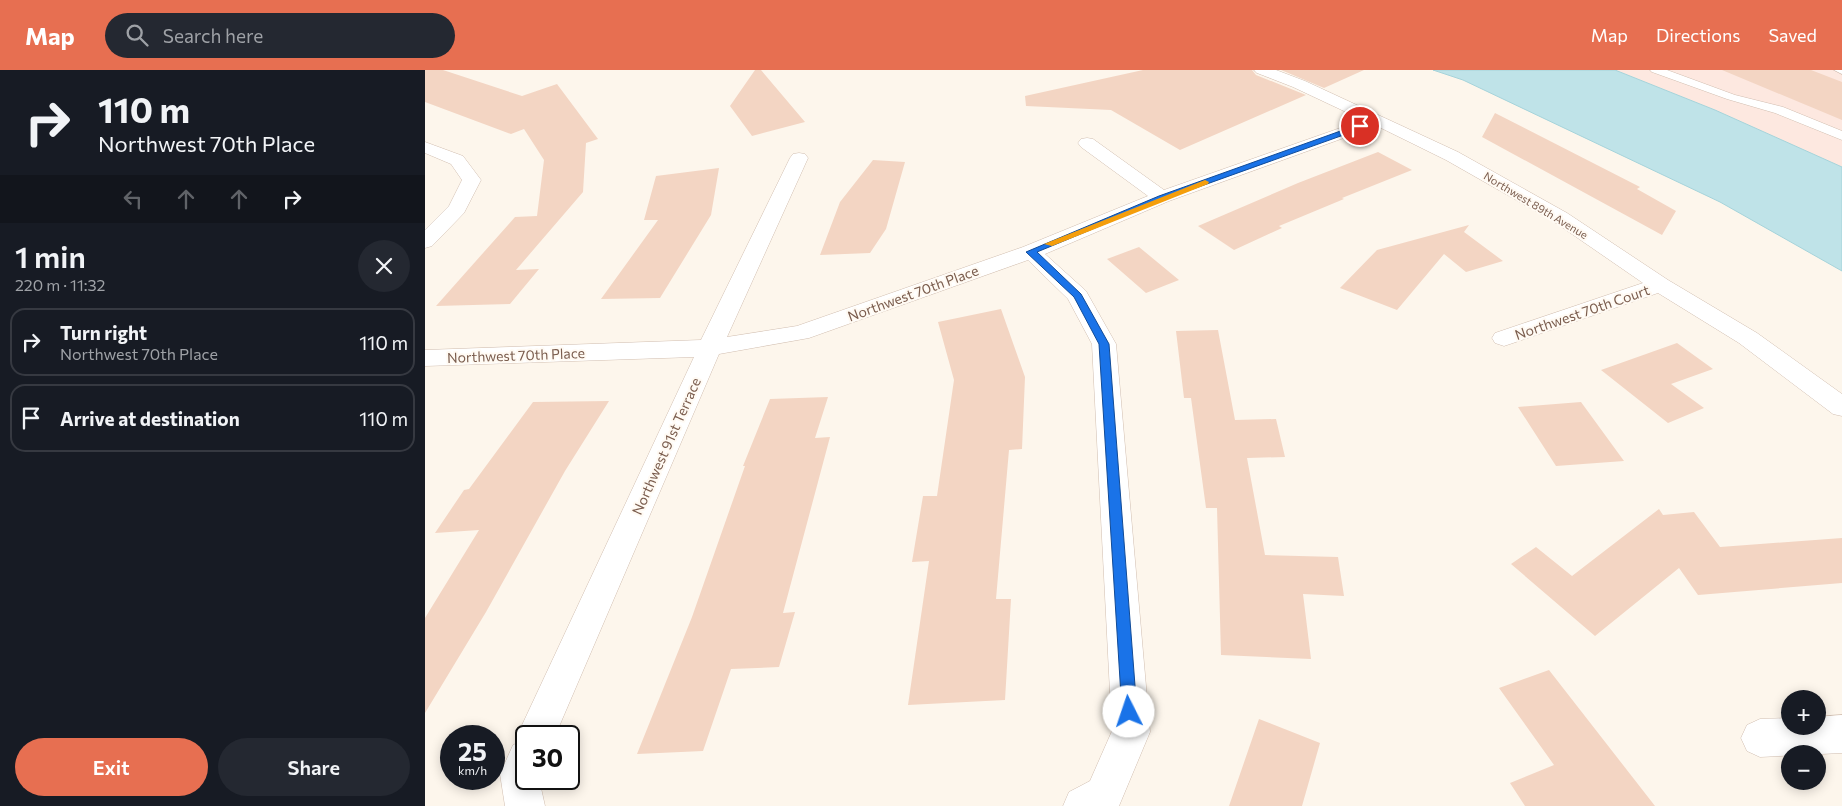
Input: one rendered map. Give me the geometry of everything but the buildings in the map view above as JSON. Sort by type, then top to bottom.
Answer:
[{"type":"street","name":"Northwest 89th Avenue","points":[[1262,70],[1299,84],[1452,156],[1560,217],[1660,285],[1748,338],[1842,407]]},
{"type":"street","name":"Northwest 70th Place","points":[[425,358],[710,348],[801,333],[1031,252],[1162,198],[1378,120]]},
{"type":"street","points":[[1087,143],[1162,198]]},
{"type":"street","points":[[425,147],[457,160],[472,180],[457,209],[425,242]]},
{"type":"street","name":"Northwest 91st Terrace","points":[[541,725],[710,348],[799,158]]},
{"type":"street","points":[[1031,252],[1078,296],[1104,344],[1131,732],[1093,800]]},
{"type":"street","name":"Northwest 70th Court","points":[[1504,338],[1660,285]]},
{"type":"street","points":[[1760,738],[1842,734]]},
{"type":"street","points":[[522,790],[525,806]]},
{"type":"lane","points":[[1656,70],[1731,97],[1779,110],[1842,136]]},
{"type":"shaded area","points":[[1615,70],[1842,70],[1842,167],[1715,110]]},
{"type":"water","points":[[1433,70],[1615,70],[1715,110],[1842,167],[1842,271],[1720,202],[1463,80]]},
{"type":"slow traffic","points":[[1048,244],[1205,182]]},
{"type":"route","points":[[1129,712],[1104,344],[1078,296],[1031,252],[1162,198],[1360,126]]}]
